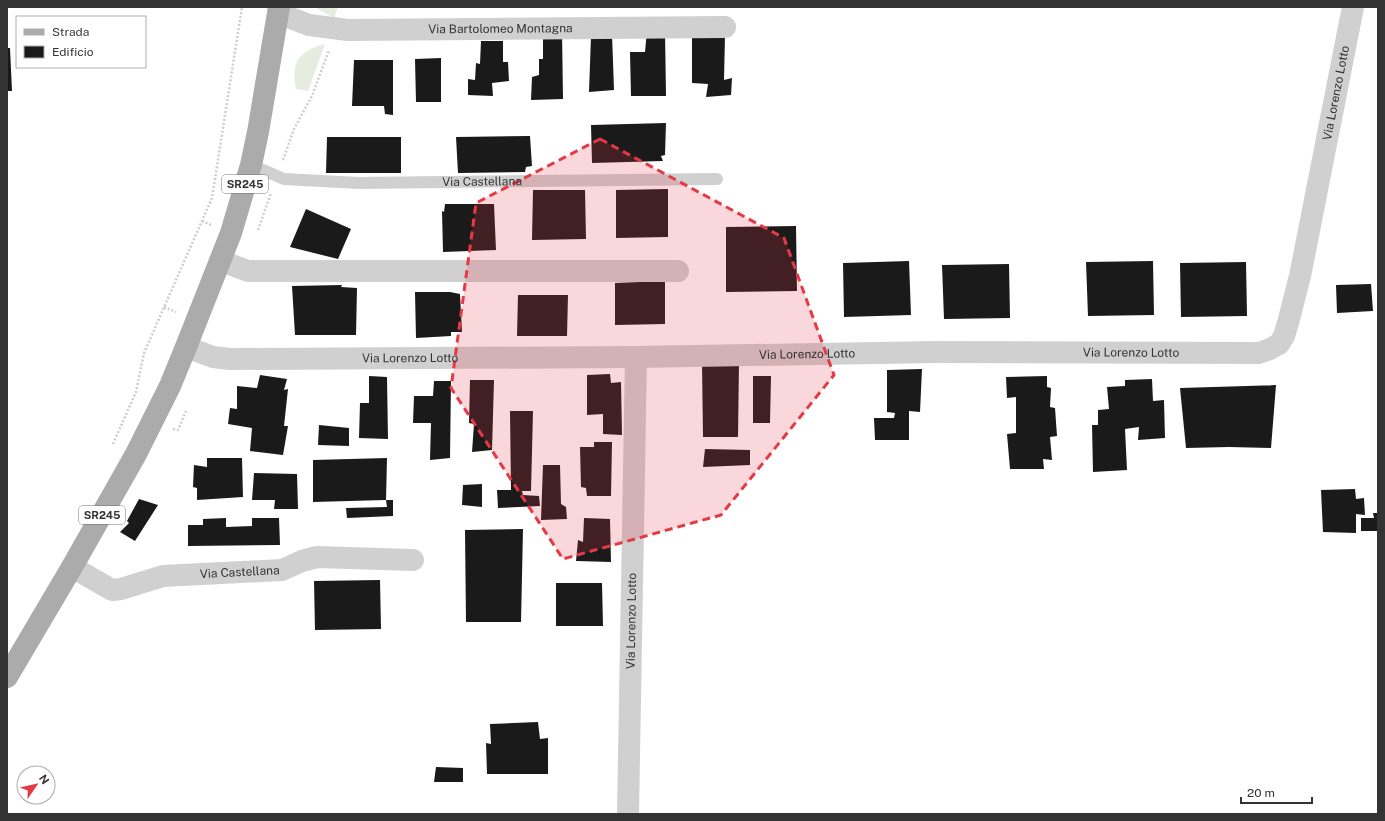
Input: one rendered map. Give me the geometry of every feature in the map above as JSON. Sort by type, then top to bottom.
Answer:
[{"type":"main road","name":"SR245","points":[[7,677],[136,454],[170,386],[221,261],[231,233],[258,132],[278,10]]},
{"type":"street","name":"Via Lorenzo Lotto","points":[[186,347],[213,357],[230,359],[636,357],[935,352],[1259,353],[1279,344],[1284,336],[1300,276],[1353,7]]},
{"type":"street","name":"Via Bartolomeo Montagna","points":[[278,10],[309,25],[348,30],[725,27]]},
{"type":"street","points":[[221,261],[248,271],[678,271]]},
{"type":"street","name":"Via Lorenzo Lotto","points":[[628,814],[636,357]]},
{"type":"street","name":"Via Castellana","points":[[72,567],[112,590],[121,589],[163,576],[282,570],[317,557],[413,560]]},
{"type":"lane","name":"Via Castellana","points":[[250,164],[284,179],[331,182],[717,179]]},
{"type":"path","points":[[111,448],[136,392],[144,353],[212,198],[242,7]]},
{"type":"highlighted area","points":[[600,139],[784,238],[834,375],[721,515],[563,559],[451,388],[476,203]]},
{"type":"shaded area","points":[[314,7],[338,7],[334,18]]},
{"type":"shaded area","points":[[325,44],[308,91],[296,89],[294,71],[299,59],[309,50]]},
{"type":"building","points":[[647,30],[665,31],[666,96],[631,96],[630,52],[645,52]]},
{"type":"building","points":[[562,31],[563,99],[531,100],[532,77],[539,75],[539,59],[543,59],[543,32]]},
{"type":"building","points":[[612,34],[614,90],[589,92],[591,36]]},
{"type":"building","points":[[692,35],[725,35],[724,80],[732,78],[731,95],[706,97],[708,84],[692,83]]},
{"type":"building","points":[[481,41],[503,41],[503,62],[508,62],[509,81],[492,83],[493,96],[468,95],[468,79],[475,80],[476,63],[480,64]]},
{"type":"building","points":[[7,48],[10,48],[12,91],[7,91]]},
{"type":"building","points":[[441,58],[441,102],[416,102],[415,59]]},
{"type":"building","points":[[354,60],[393,60],[393,115],[385,114],[384,106],[352,106]]},
{"type":"building","points":[[666,123],[665,155],[661,156],[663,161],[592,163],[591,125]]},
{"type":"building","points":[[530,136],[532,166],[526,167],[525,172],[458,173],[456,137]]},
{"type":"building","points":[[327,137],[401,137],[401,173],[326,173]]},
{"type":"building","points":[[668,189],[668,237],[616,238],[616,190]]},
{"type":"building","points":[[533,190],[585,190],[586,239],[532,240]]},
{"type":"building","points":[[445,204],[494,204],[496,250],[443,252],[442,211],[444,212]]},
{"type":"building","points":[[306,209],[351,229],[338,259],[290,247]]},
{"type":"building","points":[[796,226],[797,291],[726,292],[726,227]]},
{"type":"building","points":[[909,261],[911,315],[844,317],[843,263]]},
{"type":"building","points":[[1153,261],[1154,315],[1088,316],[1086,262]]},
{"type":"building","points":[[1246,262],[1247,316],[1181,317],[1180,263]]},
{"type":"building","points":[[1009,264],[1010,318],[944,319],[942,265]]},
{"type":"building","points":[[665,281],[665,324],[615,325],[615,283]]},
{"type":"building","points":[[1371,284],[1373,311],[1337,313],[1336,285]]},
{"type":"building","points":[[342,285],[341,287],[357,288],[356,335],[295,335],[292,286]]},
{"type":"building","points":[[415,292],[450,292],[460,294],[462,332],[451,332],[451,336],[416,338]]},
{"type":"building","points":[[518,295],[568,295],[567,336],[517,336]]},
{"type":"building","points":[[702,362],[739,362],[738,437],[703,437]]},
{"type":"building","points":[[922,369],[920,412],[909,411],[909,440],[875,440],[874,418],[894,418],[895,413],[887,412],[887,370]]},
{"type":"building","points":[[610,374],[611,383],[621,382],[622,435],[603,434],[603,414],[587,415],[587,375]]},
{"type":"building","points":[[260,375],[287,379],[284,390],[288,389],[284,426],[288,426],[283,455],[250,451],[252,428],[228,424],[230,408],[237,409],[237,386],[257,388]]},
{"type":"building","points":[[369,376],[387,377],[388,439],[359,438],[360,403],[369,403]]},
{"type":"building","points":[[753,376],[771,376],[770,423],[753,423]]},
{"type":"building","points":[[1047,376],[1047,387],[1051,388],[1050,407],[1055,408],[1057,436],[1050,437],[1052,460],[1043,459],[1044,469],[1010,469],[1007,434],[1016,433],[1016,397],[1007,398],[1006,377]]},
{"type":"building","points":[[1152,379],[1153,401],[1164,400],[1165,438],[1138,440],[1139,427],[1125,429],[1127,470],[1093,472],[1092,425],[1098,425],[1098,410],[1109,409],[1107,387],[1125,386],[1125,380]]},
{"type":"building","points":[[470,380],[494,380],[492,450],[472,452],[474,424],[469,423]]},
{"type":"building","points":[[434,381],[451,381],[450,458],[430,460],[431,423],[413,423],[414,396],[433,396]]},
{"type":"building","points":[[1276,385],[1271,448],[1186,448],[1180,388]]},
{"type":"building","points":[[510,411],[533,411],[531,491],[522,491],[523,495],[539,496],[540,506],[498,508],[497,490],[511,490]]},
{"type":"building","points":[[319,425],[349,428],[349,446],[318,445]]},
{"type":"building","points":[[594,442],[612,442],[611,496],[587,496],[586,488],[581,487],[580,447],[594,447]]},
{"type":"building","points":[[705,449],[750,450],[750,465],[703,467]]},
{"type":"building","points":[[207,458],[242,458],[243,497],[197,500],[197,488],[193,487],[194,465],[207,467]]},
{"type":"building","points":[[387,458],[386,500],[313,502],[313,460]]},
{"type":"building","points":[[543,465],[560,465],[561,504],[566,507],[567,519],[541,520]]},
{"type":"building","points":[[254,473],[297,474],[298,509],[274,509],[275,500],[252,500]]},
{"type":"building","points":[[482,484],[482,507],[462,505],[463,485]]},
{"type":"building","points":[[1355,489],[1356,499],[1364,498],[1365,515],[1356,514],[1356,533],[1323,532],[1321,490]]},
{"type":"building","points":[[139,499],[158,505],[135,541],[120,532],[129,523],[127,521]]},
{"type":"building","points":[[386,500],[393,500],[393,516],[347,518],[346,508],[387,507]]},
{"type":"building","points":[[1373,513],[1378,513],[1378,531],[1361,531],[1361,518],[1374,518]]},
{"type":"building","points":[[226,518],[226,527],[252,526],[252,518],[279,518],[280,545],[188,546],[188,525],[203,525],[203,519]]},
{"type":"building","points":[[584,518],[610,519],[611,562],[576,561],[578,540],[583,542]]},
{"type":"building","points":[[523,529],[521,622],[466,622],[465,530]]},
{"type":"building","points":[[380,580],[381,629],[315,630],[314,581]]},
{"type":"building","points":[[556,583],[602,583],[603,626],[556,626]]},
{"type":"building","points":[[538,722],[540,739],[548,738],[548,774],[487,774],[486,743],[491,744],[490,724]]},
{"type":"building","points":[[436,767],[463,768],[463,782],[434,782]]}]
